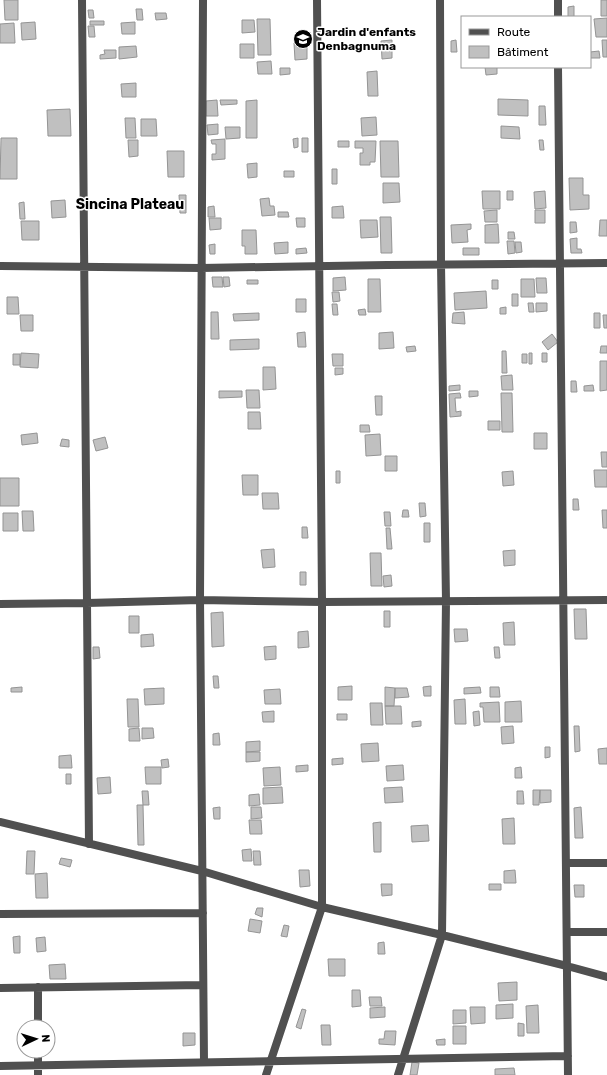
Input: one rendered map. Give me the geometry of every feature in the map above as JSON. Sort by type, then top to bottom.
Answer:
[{"type":"street","points":[[82,0],[88,844]]},
{"type":"street","points":[[204,0],[201,268],[202,337],[200,600],[204,1062]]},
{"type":"street","points":[[266,1075],[322,907],[322,602],[317,0]]},
{"type":"street","points":[[398,1075],[402,1058],[442,935],[446,601],[441,264],[440,0]]},
{"type":"street","points":[[558,0],[558,16]]},
{"type":"street","points":[[558,68],[568,1075]]},
{"type":"street","points":[[0,266],[201,268],[607,263]]},
{"type":"street","points":[[0,604],[200,600],[322,602],[607,600]]},
{"type":"street","points":[[0,822],[202,871],[322,907],[442,935],[607,977]]},
{"type":"street","points":[[566,863],[607,863]]},
{"type":"street","points":[[0,914],[203,913]]},
{"type":"street","points":[[567,932],[607,932]]},
{"type":"street","points":[[0,988],[203,985]]},
{"type":"street","points":[[38,987],[38,1019]]},
{"type":"street","points":[[0,1066],[568,1056]]},
{"type":"street","points":[[38,1059],[38,1075]]},
{"type":"building","points":[[4,0],[18,0],[18,20],[5,20]]},
{"type":"building","points":[[601,0],[607,0],[607,16],[601,16]]},
{"type":"building","points":[[574,6],[574,16],[568,16],[568,7]]},
{"type":"building","points":[[136,9],[142,9],[143,20],[137,20]]},
{"type":"building","points":[[88,10],[93,10],[94,18],[89,18]]},
{"type":"building","points":[[155,13],[166,13],[167,19],[156,20]]},
{"type":"building","points":[[607,18],[607,37],[596,37],[594,19]]},
{"type":"building","points":[[257,19],[270,19],[271,55],[258,55]]},
{"type":"building","points":[[242,20],[254,20],[255,32],[242,33]]},
{"type":"building","points":[[90,21],[104,21],[104,25],[90,25]]},
{"type":"building","points":[[35,22],[36,39],[22,40],[21,23]]},
{"type":"building","points":[[135,22],[135,34],[122,34],[121,23]]},
{"type":"building","points":[[14,23],[15,43],[0,43],[0,24]]},
{"type":"building","points":[[88,26],[94,26],[95,37],[89,37]]},
{"type":"building","points":[[392,40],[392,58],[382,59],[381,41]]},
{"type":"building","points":[[456,40],[457,52],[451,52],[451,41]]},
{"type":"building","points":[[602,40],[607,40],[607,57],[603,57]]},
{"type":"building","points":[[294,43],[307,43],[307,59],[295,60]]},
{"type":"building","points":[[240,44],[254,44],[254,58],[240,58]]},
{"type":"building","points":[[136,46],[137,57],[119,59],[119,47]]},
{"type":"building","points":[[104,50],[116,50],[116,58],[100,59],[100,55],[105,54]]},
{"type":"building","points":[[599,51],[600,58],[591,58],[591,52]]},
{"type":"building","points":[[271,61],[272,74],[258,74],[257,62]]},
{"type":"building","points":[[280,68],[290,68],[290,74],[280,75]]},
{"type":"building","points":[[485,68],[497,68],[497,74],[486,75]]},
{"type":"building","points":[[377,71],[378,96],[368,96],[367,72]]},
{"type":"building","points":[[136,83],[136,97],[122,97],[121,84]]},
{"type":"building","points":[[498,99],[528,100],[528,116],[498,115]]},
{"type":"building","points":[[217,100],[218,116],[206,116],[206,101]]},
{"type":"building","points":[[220,100],[237,100],[237,104],[221,105]]},
{"type":"building","points":[[257,100],[257,138],[246,138],[246,101]]},
{"type":"building","points":[[539,106],[545,106],[546,125],[539,125]]},
{"type":"building","points":[[70,109],[71,136],[48,136],[47,110]]},
{"type":"building","points":[[376,117],[377,135],[362,136],[361,118]]},
{"type":"building","points":[[125,118],[135,118],[136,138],[126,138]]},
{"type":"building","points":[[141,119],[156,119],[157,136],[141,136]]},
{"type":"building","points":[[218,124],[218,134],[208,135],[207,125]]},
{"type":"building","points":[[501,126],[519,127],[520,139],[501,138]]},
{"type":"building","points":[[225,127],[240,127],[240,138],[226,139]]},
{"type":"building","points":[[1,138],[17,138],[17,179],[0,179]]},
{"type":"building","points":[[298,138],[298,147],[294,148],[293,139]]},
{"type":"building","points":[[302,138],[308,138],[308,152],[302,152]]},
{"type":"building","points":[[225,139],[225,159],[212,160],[212,154],[216,154],[216,144],[212,144],[211,140]]},
{"type":"building","points":[[128,140],[138,140],[138,156],[129,157]]},
{"type":"building","points":[[539,140],[543,140],[544,150],[540,150]]},
{"type":"building","points":[[338,141],[349,141],[349,147],[338,147]]},
{"type":"building","points":[[355,141],[376,141],[375,162],[370,162],[370,165],[360,165],[360,153],[363,153],[363,148],[355,148]]},
{"type":"building","points":[[380,141],[398,141],[399,177],[381,177]]},
{"type":"building","points":[[167,151],[184,151],[184,177],[168,177]]},
{"type":"building","points":[[257,163],[257,177],[248,178],[247,164]]},
{"type":"building","points":[[332,169],[337,169],[337,184],[332,184]]},
{"type":"building","points":[[284,171],[294,171],[294,177],[284,177]]},
{"type":"building","points":[[569,178],[583,178],[583,195],[589,195],[589,209],[570,210]]},
{"type":"building","points":[[383,183],[399,183],[400,202],[383,203]]},
{"type":"building","points":[[482,191],[500,191],[500,209],[483,209]]},
{"type":"building","points":[[507,191],[513,191],[513,200],[507,200]]},
{"type":"building","points":[[545,191],[546,208],[535,209],[534,192]]},
{"type":"building","points":[[179,195],[186,195],[186,213],[180,213]]},
{"type":"building","points":[[269,198],[270,206],[274,206],[275,215],[262,216],[260,199]]},
{"type":"building","points":[[65,200],[66,217],[52,218],[51,201]]},
{"type":"building","points":[[24,202],[25,219],[20,219],[19,203]]},
{"type":"building","points":[[214,206],[215,217],[208,217],[208,207]]},
{"type":"building","points":[[343,206],[344,218],[332,218],[332,207]]},
{"type":"building","points":[[497,210],[497,222],[485,222],[484,211]]},
{"type":"building","points":[[535,210],[545,210],[545,223],[535,223]]},
{"type":"building","points":[[278,212],[288,212],[289,217],[278,217]]},
{"type":"building","points":[[380,217],[391,217],[392,253],[381,253]]},
{"type":"building","points":[[209,218],[221,218],[221,229],[210,230]]},
{"type":"building","points":[[296,218],[305,218],[305,227],[297,227]]},
{"type":"building","points":[[360,220],[377,220],[378,237],[361,238]]},
{"type":"building","points":[[600,220],[607,220],[607,236],[599,236]]},
{"type":"building","points":[[21,221],[39,221],[39,240],[22,240]]},
{"type":"building","points":[[570,222],[576,222],[577,232],[570,233]]},
{"type":"building","points":[[471,224],[471,229],[467,230],[468,242],[452,243],[451,225]]},
{"type":"building","points":[[498,224],[499,243],[485,243],[485,225]]},
{"type":"building","points":[[242,230],[256,230],[257,254],[245,254],[245,246],[242,246]]},
{"type":"building","points":[[508,232],[514,232],[515,239],[508,239]]},
{"type":"building","points":[[577,238],[577,249],[581,249],[582,253],[571,253],[570,239]]},
{"type":"building","points":[[507,241],[514,241],[515,253],[508,254]]},
{"type":"building","points":[[288,242],[288,253],[275,254],[274,243]]},
{"type":"building","points":[[515,242],[521,242],[522,252],[516,253]]},
{"type":"building","points":[[215,244],[215,254],[210,254],[209,245]]},
{"type":"building","points":[[306,248],[307,253],[296,254],[296,249]]},
{"type":"building","points":[[463,248],[479,248],[479,255],[463,255]]},
{"type":"building","points":[[212,277],[222,277],[223,287],[213,287]]},
{"type":"building","points":[[223,277],[229,277],[230,286],[224,287]]},
{"type":"building","points":[[345,277],[346,290],[333,291],[333,278]]},
{"type":"building","points":[[536,278],[546,278],[547,293],[537,293]]},
{"type":"building","points":[[368,279],[380,279],[381,312],[368,312]]},
{"type":"building","points":[[521,279],[534,279],[535,297],[521,297]]},
{"type":"building","points":[[247,280],[258,280],[258,284],[247,284]]},
{"type":"building","points":[[492,280],[498,280],[498,289],[492,289]]},
{"type":"building","points":[[486,291],[487,308],[455,310],[454,293]]},
{"type":"building","points":[[332,292],[339,292],[340,301],[333,302]]},
{"type":"building","points":[[512,294],[518,294],[518,306],[512,306]]},
{"type":"building","points":[[7,297],[18,297],[19,314],[7,314]]},
{"type":"building","points":[[296,299],[306,299],[306,312],[296,312]]},
{"type":"building","points":[[528,303],[533,303],[534,312],[529,312]]},
{"type":"building","points":[[536,303],[547,303],[547,311],[536,312]]},
{"type":"building","points":[[332,304],[337,304],[338,315],[333,315]]},
{"type":"building","points":[[506,307],[506,314],[500,314],[500,308]]},
{"type":"building","points":[[365,309],[366,315],[359,315],[358,310]]},
{"type":"building","points":[[211,312],[218,312],[219,339],[211,339]]},
{"type":"building","points":[[464,312],[465,324],[452,323],[453,313]]},
{"type":"building","points":[[259,313],[259,320],[234,321],[233,314]]},
{"type":"building","points":[[594,313],[600,313],[600,328],[594,328]]},
{"type":"building","points":[[20,315],[33,315],[33,331],[21,331]]},
{"type":"building","points":[[603,315],[607,315],[607,328],[604,328]]},
{"type":"building","points":[[305,332],[306,347],[298,347],[297,333]]},
{"type":"building","points":[[393,332],[394,348],[379,349],[379,333]]},
{"type":"building","points":[[552,334],[558,342],[548,350],[542,342]]},
{"type":"building","points":[[259,339],[259,349],[230,350],[230,340]]},
{"type":"building","points":[[415,346],[416,351],[407,352],[406,347]]},
{"type":"building","points":[[601,346],[607,346],[607,353],[600,353]]},
{"type":"building","points":[[502,351],[506,351],[507,373],[502,373]]},
{"type":"building","points":[[21,353],[39,354],[38,368],[20,367]]},
{"type":"building","points":[[529,353],[532,353],[532,364],[529,364]]},
{"type":"building","points":[[542,353],[547,353],[547,362],[542,362]]},
{"type":"building","points":[[13,354],[20,354],[20,365],[13,365]]},
{"type":"building","points":[[332,354],[343,354],[343,366],[333,366]]},
{"type":"building","points":[[522,354],[527,354],[527,363],[522,363]]},
{"type":"building","points":[[600,361],[607,361],[607,390],[600,391]]},
{"type":"building","points":[[263,367],[275,367],[276,389],[263,390]]},
{"type":"building","points":[[335,368],[343,368],[343,374],[335,375]]},
{"type":"building","points":[[512,375],[513,390],[502,390],[501,376]]},
{"type":"building","points":[[571,381],[576,381],[577,392],[571,392]]},
{"type":"building","points":[[460,385],[460,390],[449,391],[449,386]]},
{"type":"building","points":[[593,385],[594,391],[584,391],[584,386]]},
{"type":"building","points":[[246,390],[259,390],[260,408],[247,408]]},
{"type":"building","points":[[219,391],[242,391],[242,397],[219,398]]},
{"type":"building","points":[[469,391],[478,391],[478,396],[469,397]]},
{"type":"building","points":[[460,393],[461,398],[455,398],[456,412],[461,411],[461,416],[450,417],[449,394]]},
{"type":"building","points":[[501,393],[512,393],[513,432],[502,432]]},
{"type":"building","points":[[375,396],[382,396],[382,415],[376,415]]},
{"type":"building","points":[[248,412],[260,412],[261,429],[248,429]]},
{"type":"building","points":[[488,421],[500,421],[500,430],[488,430]]},
{"type":"building","points":[[360,425],[369,425],[370,432],[360,432]]},
{"type":"building","points":[[37,433],[38,443],[22,445],[21,435]]},
{"type":"building","points":[[534,433],[547,433],[547,449],[534,449]]},
{"type":"building","points":[[380,434],[381,455],[366,456],[365,435]]},
{"type":"building","points":[[105,437],[108,448],[96,451],[93,440]]},
{"type":"building","points":[[62,439],[69,440],[69,447],[60,446]]},
{"type":"building","points":[[601,452],[607,452],[607,467],[602,467]]},
{"type":"building","points":[[385,456],[397,456],[397,471],[385,471]]},
{"type":"building","points":[[594,470],[607,470],[607,487],[595,487]]},
{"type":"building","points":[[336,471],[340,471],[340,483],[336,483]]},
{"type":"building","points":[[513,471],[514,485],[503,486],[502,472]]},
{"type":"building","points":[[242,475],[258,475],[258,495],[243,495]]},
{"type":"building","points":[[0,478],[19,478],[19,506],[0,506]]},
{"type":"building","points":[[262,493],[278,493],[279,509],[263,509]]},
{"type":"building","points":[[573,499],[578,499],[579,510],[573,510]]},
{"type":"building","points":[[419,503],[425,503],[426,516],[420,517]]},
{"type":"building","points":[[403,510],[408,510],[409,517],[402,517]]},
{"type":"building","points":[[602,510],[607,510],[607,528],[603,528]]},
{"type":"building","points":[[22,511],[33,511],[34,531],[23,531]]},
{"type":"building","points":[[384,512],[390,512],[391,526],[385,526]]},
{"type":"building","points":[[3,513],[18,513],[18,531],[3,531]]},
{"type":"building","points":[[424,523],[430,523],[430,542],[424,542]]},
{"type":"building","points":[[302,527],[307,527],[308,538],[302,538]]},
{"type":"building","points":[[386,528],[390,528],[392,549],[387,549]]},
{"type":"building","points":[[274,549],[275,567],[263,568],[261,550]]},
{"type":"building","points":[[515,550],[515,565],[504,566],[503,551]]},
{"type":"building","points":[[370,553],[381,553],[382,586],[371,586]]},
{"type":"building","points":[[300,572],[306,572],[306,585],[300,585]]},
{"type":"building","points":[[391,575],[392,586],[384,587],[383,576]]},
{"type":"building","points":[[574,609],[586,609],[587,639],[575,639]]},
{"type":"building","points":[[384,611],[390,611],[390,627],[384,627]]},
{"type":"building","points":[[223,612],[224,646],[212,647],[211,613]]},
{"type":"building","points":[[129,616],[139,616],[139,633],[129,633]]},
{"type":"building","points":[[514,622],[515,645],[504,645],[503,623]]},
{"type":"building","points":[[454,629],[467,629],[468,641],[455,642]]},
{"type":"building","points":[[308,631],[309,647],[298,648],[298,632]]},
{"type":"building","points":[[153,634],[154,646],[141,647],[141,635]]},
{"type":"building","points":[[276,646],[276,659],[265,660],[264,647]]},
{"type":"building","points":[[93,647],[99,647],[100,658],[93,659]]},
{"type":"building","points":[[494,647],[499,647],[500,658],[495,658]]},
{"type":"building","points":[[213,676],[218,676],[219,688],[214,688]]},
{"type":"building","points":[[352,686],[352,700],[338,700],[338,687]]},
{"type":"building","points":[[431,686],[431,696],[424,696],[423,687]]},
{"type":"building","points":[[22,687],[22,692],[11,692],[11,688]]},
{"type":"building","points":[[385,687],[395,688],[394,706],[385,706]]},
{"type":"building","points":[[480,687],[481,693],[464,694],[464,688]]},
{"type":"building","points":[[490,687],[499,687],[500,697],[490,697]]},
{"type":"building","points":[[164,688],[164,704],[145,705],[144,689]]},
{"type":"building","points":[[395,688],[407,688],[409,697],[395,698]]},
{"type":"building","points":[[280,689],[281,704],[265,704],[264,690]]},
{"type":"building","points":[[127,699],[138,699],[139,727],[128,727]]},
{"type":"building","points":[[465,699],[466,724],[455,724],[454,700]]},
{"type":"building","points":[[521,701],[522,722],[505,722],[505,702]]},
{"type":"building","points":[[499,702],[500,722],[484,722],[483,707],[480,707],[480,703]]},
{"type":"building","points":[[370,703],[382,703],[383,725],[371,725]]},
{"type":"building","points":[[385,706],[401,706],[402,724],[386,724]]},
{"type":"building","points":[[274,711],[274,722],[263,722],[262,712]]},
{"type":"building","points":[[479,711],[480,725],[474,726],[473,712]]},
{"type":"building","points":[[337,714],[347,714],[347,720],[337,720]]},
{"type":"building","points":[[421,721],[421,726],[412,727],[412,722]]},
{"type":"building","points":[[513,726],[514,743],[502,744],[501,727]]},
{"type":"building","points":[[574,726],[579,726],[580,751],[575,752]]},
{"type":"building","points":[[139,728],[140,741],[129,741],[129,729]]},
{"type":"building","points":[[142,728],[153,728],[154,738],[142,739]]},
{"type":"building","points":[[219,733],[220,745],[213,745],[213,734]]},
{"type":"building","points":[[260,741],[260,751],[246,752],[246,742]]},
{"type":"building","points":[[378,743],[379,761],[362,762],[361,744]]},
{"type":"building","points":[[545,747],[550,747],[550,757],[545,758]]},
{"type":"building","points":[[607,748],[607,764],[599,764],[598,749]]},
{"type":"building","points":[[246,752],[260,752],[260,761],[246,762]]},
{"type":"building","points":[[71,755],[72,768],[59,768],[59,756]]},
{"type":"building","points":[[343,758],[343,764],[332,765],[332,759]]},
{"type":"building","points":[[168,759],[169,767],[162,768],[161,760]]},
{"type":"building","points":[[308,765],[308,771],[296,772],[296,766]]},
{"type":"building","points":[[403,765],[404,780],[387,781],[386,766]]},
{"type":"building","points":[[145,767],[161,767],[161,784],[146,784]]},
{"type":"building","points":[[280,767],[281,785],[264,786],[263,768]]},
{"type":"building","points":[[521,767],[522,778],[515,778],[515,768]]},
{"type":"building","points":[[66,774],[71,774],[71,784],[66,784]]},
{"type":"building","points":[[110,777],[111,793],[98,794],[97,778]]},
{"type":"building","points":[[282,787],[283,803],[263,804],[263,788]]},
{"type":"building","points":[[402,787],[403,802],[385,803],[384,788]]},
{"type":"building","points":[[533,790],[540,790],[539,805],[533,805]]},
{"type":"building","points":[[540,790],[551,790],[551,802],[540,803]]},
{"type":"building","points":[[142,791],[148,791],[149,805],[143,805]]},
{"type":"building","points":[[517,791],[523,791],[524,804],[517,804]]},
{"type":"building","points":[[259,794],[260,805],[249,806],[249,795]]},
{"type":"building","points":[[137,805],[143,805],[144,845],[138,845]]},
{"type":"building","points":[[220,807],[220,819],[214,819],[213,808]]},
{"type":"building","points":[[251,807],[261,807],[262,818],[251,819]]},
{"type":"building","points":[[581,807],[583,838],[575,838],[574,808]]},
{"type":"building","points":[[514,818],[515,844],[503,844],[502,819]]},
{"type":"building","points":[[249,820],[261,820],[262,834],[250,834]]},
{"type":"building","points":[[381,822],[381,852],[374,852],[373,823]]},
{"type":"building","points":[[428,825],[429,841],[412,842],[411,826]]},
{"type":"building","points":[[251,849],[252,861],[243,861],[242,850]]},
{"type":"building","points":[[27,851],[35,851],[34,874],[26,874]]},
{"type":"building","points":[[253,851],[260,851],[261,865],[254,865]]},
{"type":"building","points":[[61,858],[72,860],[70,867],[59,864]]},
{"type":"building","points":[[299,870],[309,870],[310,886],[300,887]]},
{"type":"building","points":[[515,870],[516,883],[504,883],[504,871]]},
{"type":"building","points":[[47,873],[48,898],[36,898],[35,874]]},
{"type":"building","points":[[381,884],[392,884],[392,895],[382,896]]},
{"type":"building","points":[[489,884],[501,884],[501,890],[489,890]]},
{"type":"building","points":[[574,885],[584,885],[584,897],[575,897]]},
{"type":"building","points":[[257,908],[263,908],[262,917],[255,914]]},
{"type":"building","points":[[250,919],[262,921],[260,933],[248,931]]},
{"type":"building","points":[[284,925],[289,926],[287,937],[281,936]]},
{"type":"building","points":[[20,936],[20,953],[14,953],[13,937]]},
{"type":"building","points":[[45,937],[46,951],[37,952],[36,938]]},
{"type":"building","points":[[384,942],[385,954],[378,954],[378,943]]},
{"type":"building","points":[[328,959],[345,959],[345,976],[329,976]]},
{"type":"building","points":[[65,964],[66,979],[50,979],[49,965]]},
{"type":"building","points":[[517,982],[517,1000],[499,1001],[498,983]]},
{"type":"building","points":[[352,990],[360,990],[361,1006],[352,1007]]},
{"type":"building","points":[[369,997],[381,997],[382,1006],[370,1006]]},
{"type":"building","points":[[513,1004],[513,1018],[496,1019],[496,1005]]},
{"type":"building","points":[[538,1005],[539,1033],[527,1033],[526,1006]]},
{"type":"building","points":[[385,1007],[385,1017],[370,1018],[370,1008]]},
{"type":"building","points":[[470,1007],[485,1007],[485,1023],[471,1024]]},
{"type":"building","points":[[302,1009],[306,1010],[301,1029],[296,1027]]},
{"type":"building","points":[[453,1010],[466,1010],[466,1023],[453,1024]]},
{"type":"building","points":[[518,1023],[524,1024],[524,1036],[518,1036]]},
{"type":"building","points":[[321,1025],[330,1025],[331,1045],[322,1045]]},
{"type":"building","points":[[453,1026],[466,1026],[466,1044],[453,1044]]},
{"type":"building","points":[[385,1031],[396,1031],[395,1045],[379,1044],[379,1039],[384,1039]]},
{"type":"building","points":[[183,1033],[195,1033],[195,1045],[183,1046]]},
{"type":"building","points":[[445,1039],[445,1045],[437,1045],[436,1040]]},
{"type":"building","points":[[412,1062],[419,1063],[417,1075],[410,1075]]},
{"type":"building","points":[[514,1068],[515,1075],[495,1075],[495,1069]]},
{"type":"place","name":"Jardin d'enfants Denbagnuma","points":[[303,39]]},
{"type":"district","name":"Sincina Plateau","points":[[130,204]]}]
